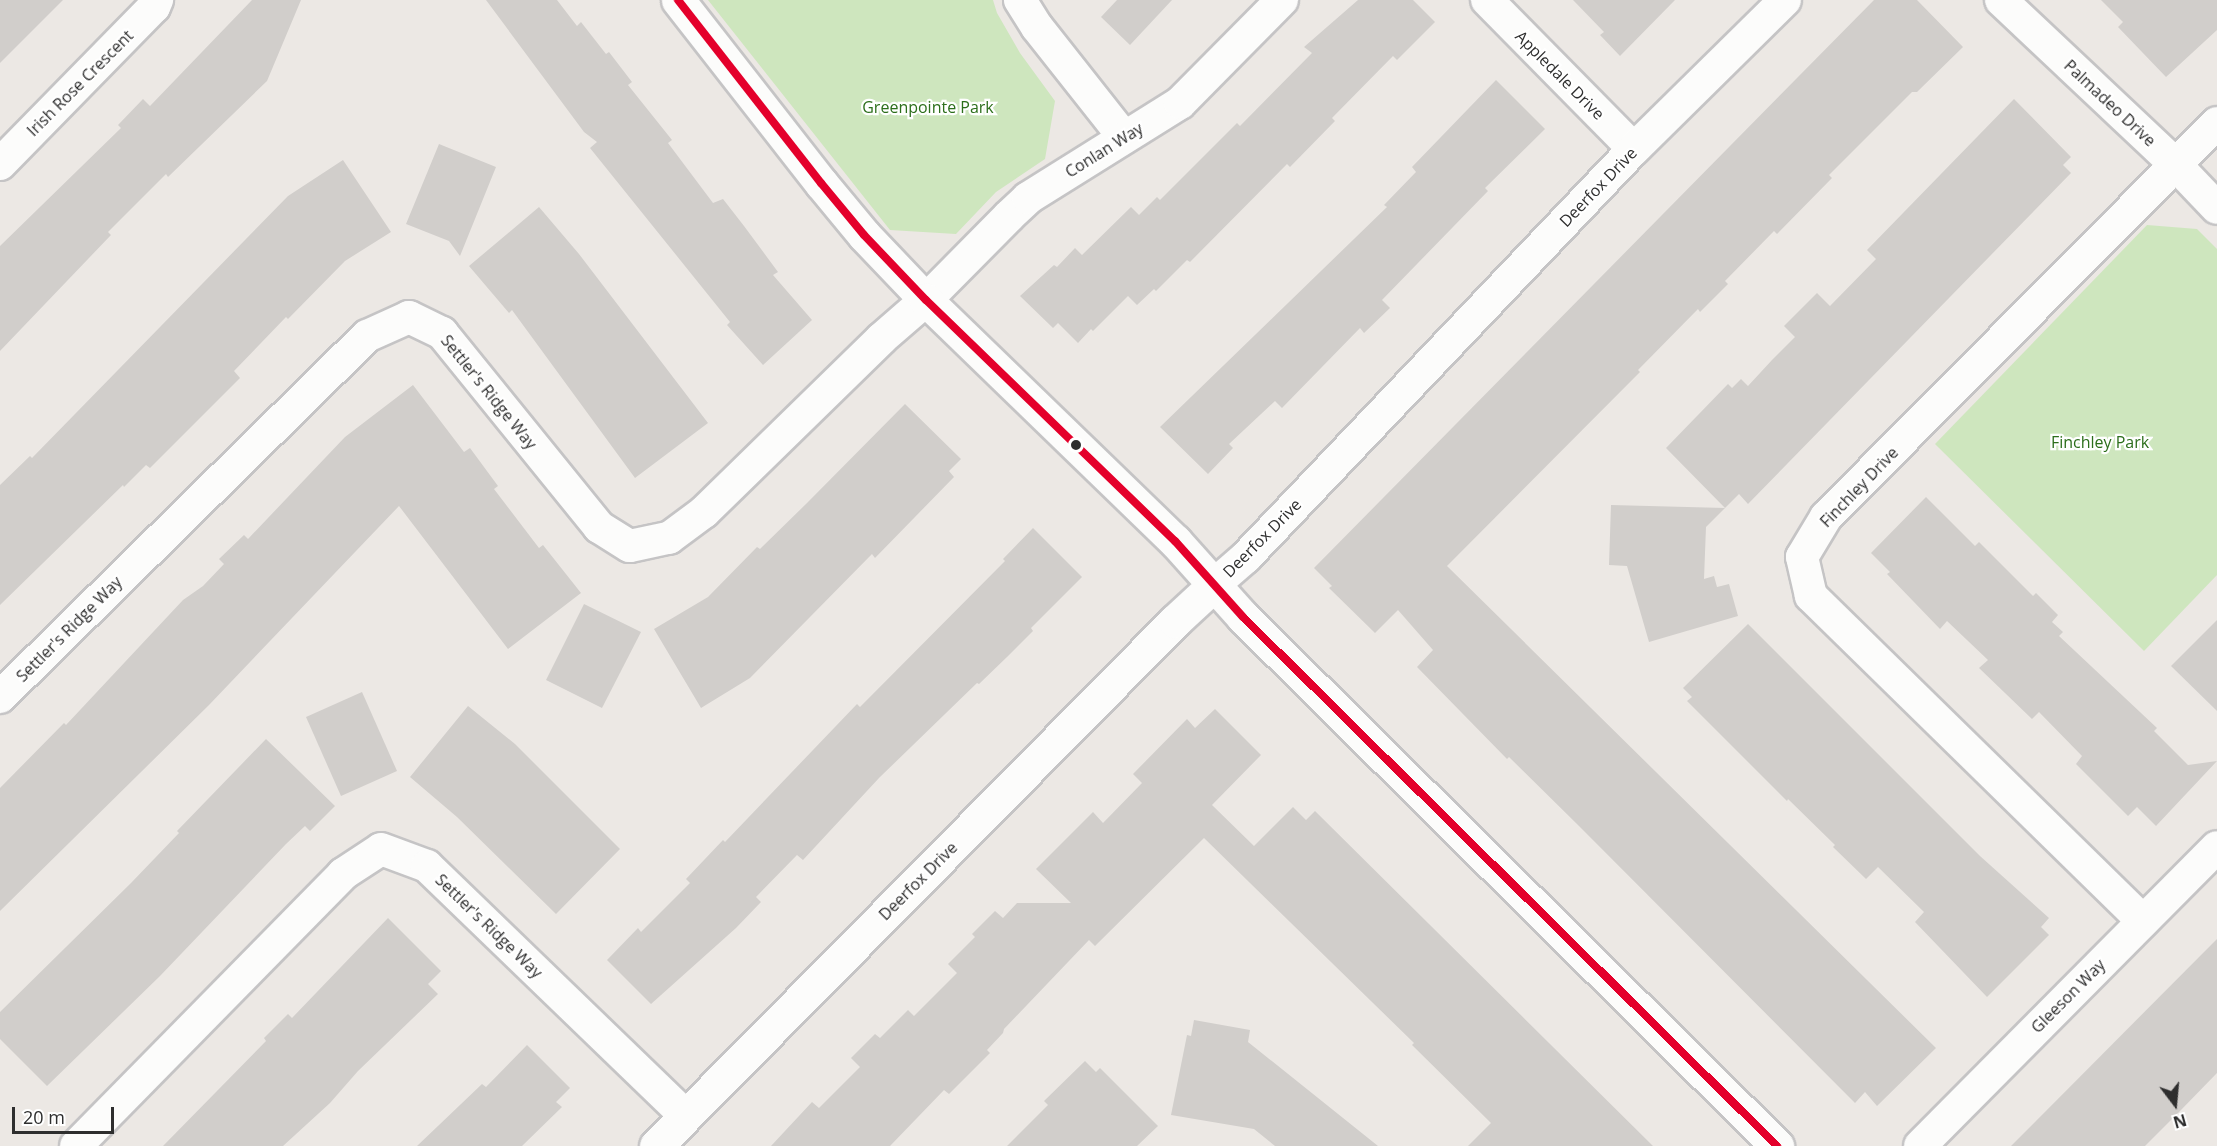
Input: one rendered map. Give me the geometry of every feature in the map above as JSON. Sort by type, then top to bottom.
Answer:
[{"type":"street","name":"Irish Rose Crescent","points":[[0,164],[154,7],[157,0]]},
{"type":"street","points":[[678,0],[821,183],[864,235],[926,300],[1175,541],[1243,617],[1777,1146]]},
{"type":"street","points":[[1020,0],[1037,27],[1124,136]]},
{"type":"street","name":"Conlan Way","points":[[926,300],[1028,198],[1180,103],[1282,0]]},
{"type":"street","name":"Appledale Drive","points":[[1487,0],[1634,149]]},
{"type":"street","name":"Deerfox Drive","points":[[656,1146],[1175,621],[1245,558],[1634,149],[1785,0]]},
{"type":"street","name":"Palmadeo Drive","points":[[2001,0],[2176,165],[2217,208]]},
{"type":"street","points":[[2176,165],[2217,123]]},
{"type":"street","name":"Finchley Drive","points":[[2143,921],[1811,596],[1802,557],[1826,517],[2176,165]]},
{"type":"street","name":"Settler's Ridge Way","points":[[0,697],[367,336],[409,317],[442,333],[599,527],[630,546],[669,538],[704,512],[881,339],[926,300]]},
{"type":"street","name":"Gleeson Way","points":[[1920,1146],[2217,847]]},
{"type":"street","name":"Settler's Ridge Way","points":[[76,1146],[343,874],[381,849],[427,866],[686,1116]]},
{"type":"green space","name":"Greenpointe Park","points":[[708,0],[993,0],[997,13],[1020,53],[1055,101],[1045,159],[996,192],[956,234],[890,230]]},
{"type":"green space","name":"Finchley Park","points":[[2147,225],[2197,229],[2217,249],[2217,575],[2144,651],[1935,444]]},
{"type":"building","points":[[0,0],[63,0],[0,63]]},
{"type":"building","points":[[252,0],[301,0],[267,81],[168,177],[166,174],[108,232],[111,235],[0,351],[0,246],[121,128],[118,125],[143,99],[150,106]]},
{"type":"building","points":[[486,0],[557,0],[577,26],[581,22],[606,54],[609,52],[632,82],[628,85],[672,140],[668,143],[713,203],[723,199],[744,226],[778,272],[773,275],[812,320],[763,365],[727,325],[730,322],[590,148],[597,142],[584,132]]},
{"type":"building","points":[[1117,0],[1172,0],[1130,45],[1101,17]]},
{"type":"building","points":[[1358,0],[1413,0],[1435,22],[1397,60],[1393,56],[1332,118],[1335,121],[1290,167],[1287,164],[1190,262],[1187,260],[1156,291],[1154,289],[1137,305],[1128,296],[1078,343],[1058,323],[1053,328],[1020,296],[1054,265],[1057,267],[1075,248],[1082,255],[1131,207],[1139,215],[1157,197],[1160,200],[1237,123],[1240,126],[1312,53],[1304,47]]},
{"type":"building","points":[[1573,0],[1675,0],[1620,56],[1600,35],[1604,32]]},
{"type":"building","points":[[1874,0],[1917,0],[1963,47],[1917,92],[1912,92],[1829,175],[1832,178],[1777,234],[1774,231],[1725,281],[1728,284],[1700,312],[1698,309],[1638,370],[1640,372],[1447,566],[1936,1048],[1877,1106],[1865,1092],[1855,1103],[1417,667],[1433,650],[1398,610],[1375,633],[1329,588],[1332,586],[1314,568]]},
{"type":"building","points":[[2101,0],[2217,0],[2217,30],[2166,77],[2118,27],[2123,22]]},
{"type":"building","points":[[1496,80],[1545,129],[1485,188],[1488,191],[1382,300],[1390,308],[1364,333],[1360,328],[1282,408],[1275,401],[1229,444],[1233,448],[1208,474],[1160,427],[1387,207],[1384,205],[1416,172],[1412,167]]},
{"type":"building","points":[[2014,99],[2071,157],[2063,165],[2071,173],[1748,504],[1739,494],[1725,508],[1666,448],[1728,384],[1732,388],[1741,379],[1748,386],[1795,337],[1784,326],[1817,293],[1830,306],[1876,259],[1867,250]]},
{"type":"building","points":[[439,144],[496,167],[460,256],[449,241],[406,224]]},
{"type":"building","points":[[343,160],[391,232],[345,261],[288,319],[286,317],[234,371],[240,378],[150,468],[146,465],[124,487],[123,485],[0,605],[0,485],[30,456],[32,458],[288,196]]},
{"type":"building","points":[[539,207],[579,254],[708,423],[635,478],[512,310],[509,313],[469,266]]},
{"type":"building","points":[[413,385],[464,452],[470,448],[498,486],[494,489],[539,548],[543,545],[581,593],[508,649],[399,506],[209,705],[0,911],[0,788],[64,723],[66,725],[183,600],[203,586],[224,564],[219,559],[244,535],[248,539],[345,437]]},
{"type":"building","points":[[905,404],[961,459],[949,471],[954,477],[875,558],[872,554],[750,678],[701,708],[654,629],[708,597],[757,547],[760,549],[807,503]]},
{"type":"building","points":[[1926,497],[1975,546],[1979,542],[2033,596],[2036,593],[2058,615],[2052,622],[2063,632],[2059,636],[2157,728],[2154,731],[2188,765],[2217,761],[2156,826],[2137,807],[2128,816],[2076,764],[2082,756],[2039,712],[2032,719],[1979,668],[1988,660],[1947,621],[1940,629],[1887,574],[1890,572],[1871,553]]},
{"type":"building","points":[[1611,505],[1725,508],[1706,527],[1704,579],[1714,576],[1717,587],[1729,584],[1738,616],[1649,642],[1627,566],[1609,565]]},
{"type":"building","points":[[1033,528],[1082,577],[1031,628],[1033,631],[1007,657],[879,778],[803,860],[797,855],[756,897],[761,902],[736,928],[651,1004],[607,960],[638,928],[641,932],[690,883],[686,879],[723,840],[725,842],[857,704],[860,707],[1005,561],[1003,559]]},
{"type":"building","points":[[584,604],[641,632],[602,708],[546,680]]},
{"type":"building","points":[[2217,620],[2217,711],[2171,666]]},
{"type":"building","points":[[1748,624],[1980,856],[2049,918],[2041,927],[2049,935],[1987,997],[1915,922],[1924,912],[1878,867],[1866,879],[1833,847],[1835,845],[1788,799],[1787,801],[1687,701],[1692,697],[1683,688]]},
{"type":"building","points":[[362,692],[397,771],[341,796],[306,717]]},
{"type":"building","points":[[468,706],[515,744],[620,849],[556,914],[457,817],[410,777]]},
{"type":"building","points":[[1215,709],[1261,755],[1212,805],[1254,846],[1293,807],[1306,820],[1315,811],[1653,1146],[1468,1146],[1491,1123],[1412,1045],[1414,1043],[1204,838],[1095,946],[1089,940],[1004,1029],[987,1050],[990,1053],[949,1094],[944,1090],[890,1146],[771,1146],[812,1102],[819,1108],[860,1067],[851,1058],[875,1034],[880,1038],[908,1010],[914,1016],[957,973],[948,964],[975,937],[972,934],[995,911],[1003,918],[1017,903],[1071,903],[1036,869],[1093,812],[1103,823],[1142,783],[1133,774],[1187,719],[1195,728]]},
{"type":"building","points":[[266,739],[335,806],[310,831],[305,826],[286,844],[160,976],[47,1086],[0,1039],[0,1012],[131,883],[179,833],[177,831]]},
{"type":"building","points":[[388,918],[441,971],[428,984],[438,994],[358,1071],[330,1103],[283,1146],[163,1146],[266,1041],[264,1038],[288,1014],[292,1018]]},
{"type":"building","points":[[2217,939],[2217,1073],[2180,1111],[2145,1146],[2011,1146]]},
{"type":"building","points":[[1194,1020],[1250,1030],[1248,1042],[1378,1146],[1275,1146],[1254,1129],[1171,1115],[1187,1035],[1191,1036]]},
{"type":"building","points":[[527,1045],[570,1088],[556,1102],[562,1107],[522,1146],[417,1146],[482,1084],[486,1087]]},
{"type":"building","points":[[1085,1061],[1096,1072],[1100,1068],[1158,1126],[1137,1146],[1007,1146],[1048,1105],[1044,1101]]},
{"type":"transit line","points":[[678,0],[821,183],[864,235],[926,300],[1175,541],[1243,617],[1777,1146]]}]
